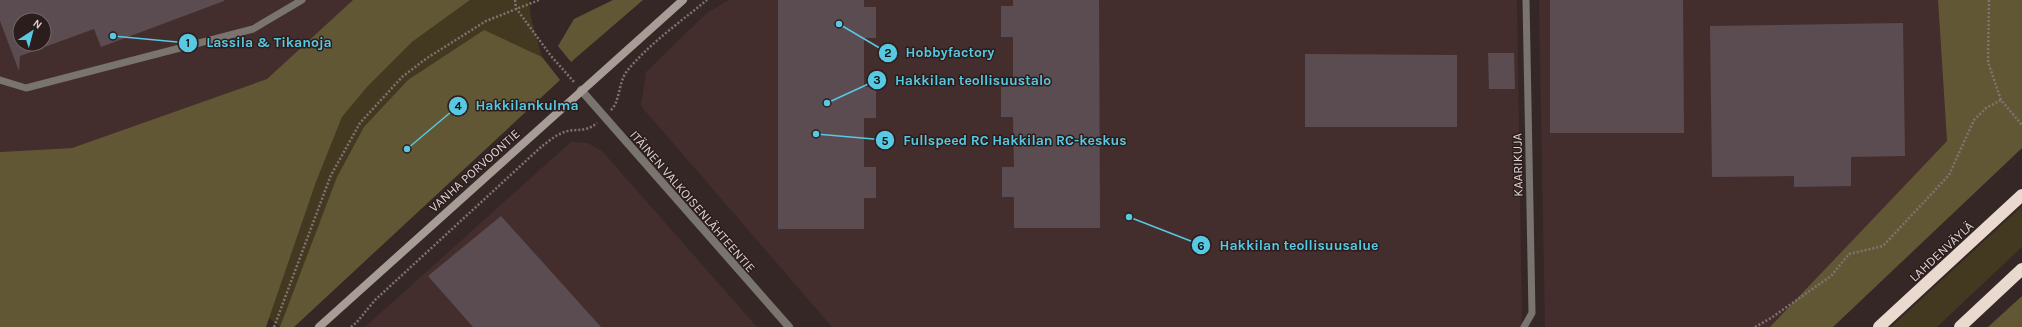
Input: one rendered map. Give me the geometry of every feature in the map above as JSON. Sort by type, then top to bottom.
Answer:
[{"type":"highway","name":"LAHDENVÄYLÄ","points":[[1879,327],[2022,195]]},
{"type":"highway","points":[[1960,327],[2022,269]]},
{"type":"main road","name":"VANHA PORVOONTIE","points":[[318,327],[683,0]]},
{"type":"street","name":"ITÄINEN VALKOISENLÄHTEENTIE","points":[[581,90],[788,327]]},
{"type":"lane","points":[[0,80],[26,88],[253,28],[302,0]]},
{"type":"lane","name":"KAARIKUJA","points":[[1524,327],[1532,313],[1526,0]]},
{"type":"path","points":[[515,0],[516,8],[551,56],[581,90]]},
{"type":"path","points":[[274,327],[331,175],[360,123],[402,78],[427,58],[486,21],[539,0]]},
{"type":"path","points":[[351,327],[375,300],[541,147],[562,132],[584,131],[591,128],[616,106],[621,80],[626,72],[649,49],[707,0]]},
{"type":"path","points":[[1989,0],[1988,62],[2001,100],[2022,125]]},
{"type":"path","points":[[1756,327],[1831,276],[1849,254],[1882,246],[1949,175],[1974,120],[1986,108],[2001,100]]},
{"type":"shaded area","points":[[0,0],[353,0],[267,79],[72,148],[0,152]]},
{"type":"shaded area","points":[[353,0],[470,0],[412,42],[368,86],[342,117],[316,182],[266,327],[0,327],[0,152],[72,148],[267,79]]},
{"type":"shaded area","points":[[470,0],[529,0],[531,18],[542,57],[560,80],[294,327],[280,327],[269,318],[316,182],[342,117],[368,86],[412,42]]},
{"type":"shaded area","points":[[613,0],[643,0],[571,62],[558,46],[574,19]]},
{"type":"shaded area","points":[[729,0],[1517,0],[1522,327],[832,327],[641,106],[646,72],[707,13]]},
{"type":"shaded area","points":[[1539,0],[1938,0],[1947,141],[1770,327],[1545,327]]},
{"type":"shaded area","points":[[1938,0],[2022,0],[2022,148],[1833,327],[1770,327],[1947,141]]},
{"type":"shaded area","points":[[484,30],[542,57],[560,80],[294,327],[280,327],[337,177],[364,127],[408,80]]},
{"type":"shaded area","points":[[571,142],[588,143],[602,151],[757,327],[365,327]]},
{"type":"shaded area","points":[[2022,206],[2022,247],[1937,327],[1891,327]]},
{"type":"shaded area","points":[[2022,296],[2022,327],[1988,327]]},
{"type":"building","points":[[0,0],[224,0],[101,47],[94,29],[52,44],[52,12],[12,12],[12,52],[31,52],[20,56],[19,71],[0,21]]},
{"type":"building","points":[[778,0],[864,0],[864,7],[876,7],[876,38],[864,38],[864,87],[876,87],[876,118],[864,118],[864,167],[876,167],[876,198],[864,198],[864,229],[778,229]]},
{"type":"building","points":[[1013,0],[1099,0],[1100,228],[1014,228],[1014,197],[1002,197],[1002,167],[1014,167],[1013,117],[1001,117],[1001,87],[1013,86],[1013,37],[1001,37],[1001,6],[1013,6]]},
{"type":"building","points":[[1550,0],[1683,0],[1684,133],[1550,133]]},
{"type":"building","points":[[1903,23],[1905,156],[1851,157],[1851,186],[1794,187],[1794,176],[1712,177],[1710,26]]},
{"type":"building","points":[[1488,53],[1514,53],[1515,89],[1489,89]]},
{"type":"building","points":[[1305,54],[1457,55],[1457,127],[1305,127]]},
{"type":"building","points":[[501,216],[601,327],[473,327],[428,276]]},
{"type":"place","name":"Hobbyfactory","points":[[839,24]]},
{"type":"place","name":"Lassila & Tikanoja","points":[[113,36]]},
{"type":"place","name":"Hakkilan teollisuustalo","points":[[827,103]]},
{"type":"place","name":"Fullspeed RC Hakkilan RC-keskus","points":[[816,134]]},
{"type":"place","name":"Hakkilankulma","points":[[407,149]]},
{"type":"place","name":"Hakkilan teollisuusalue","points":[[1129,217]]}]
